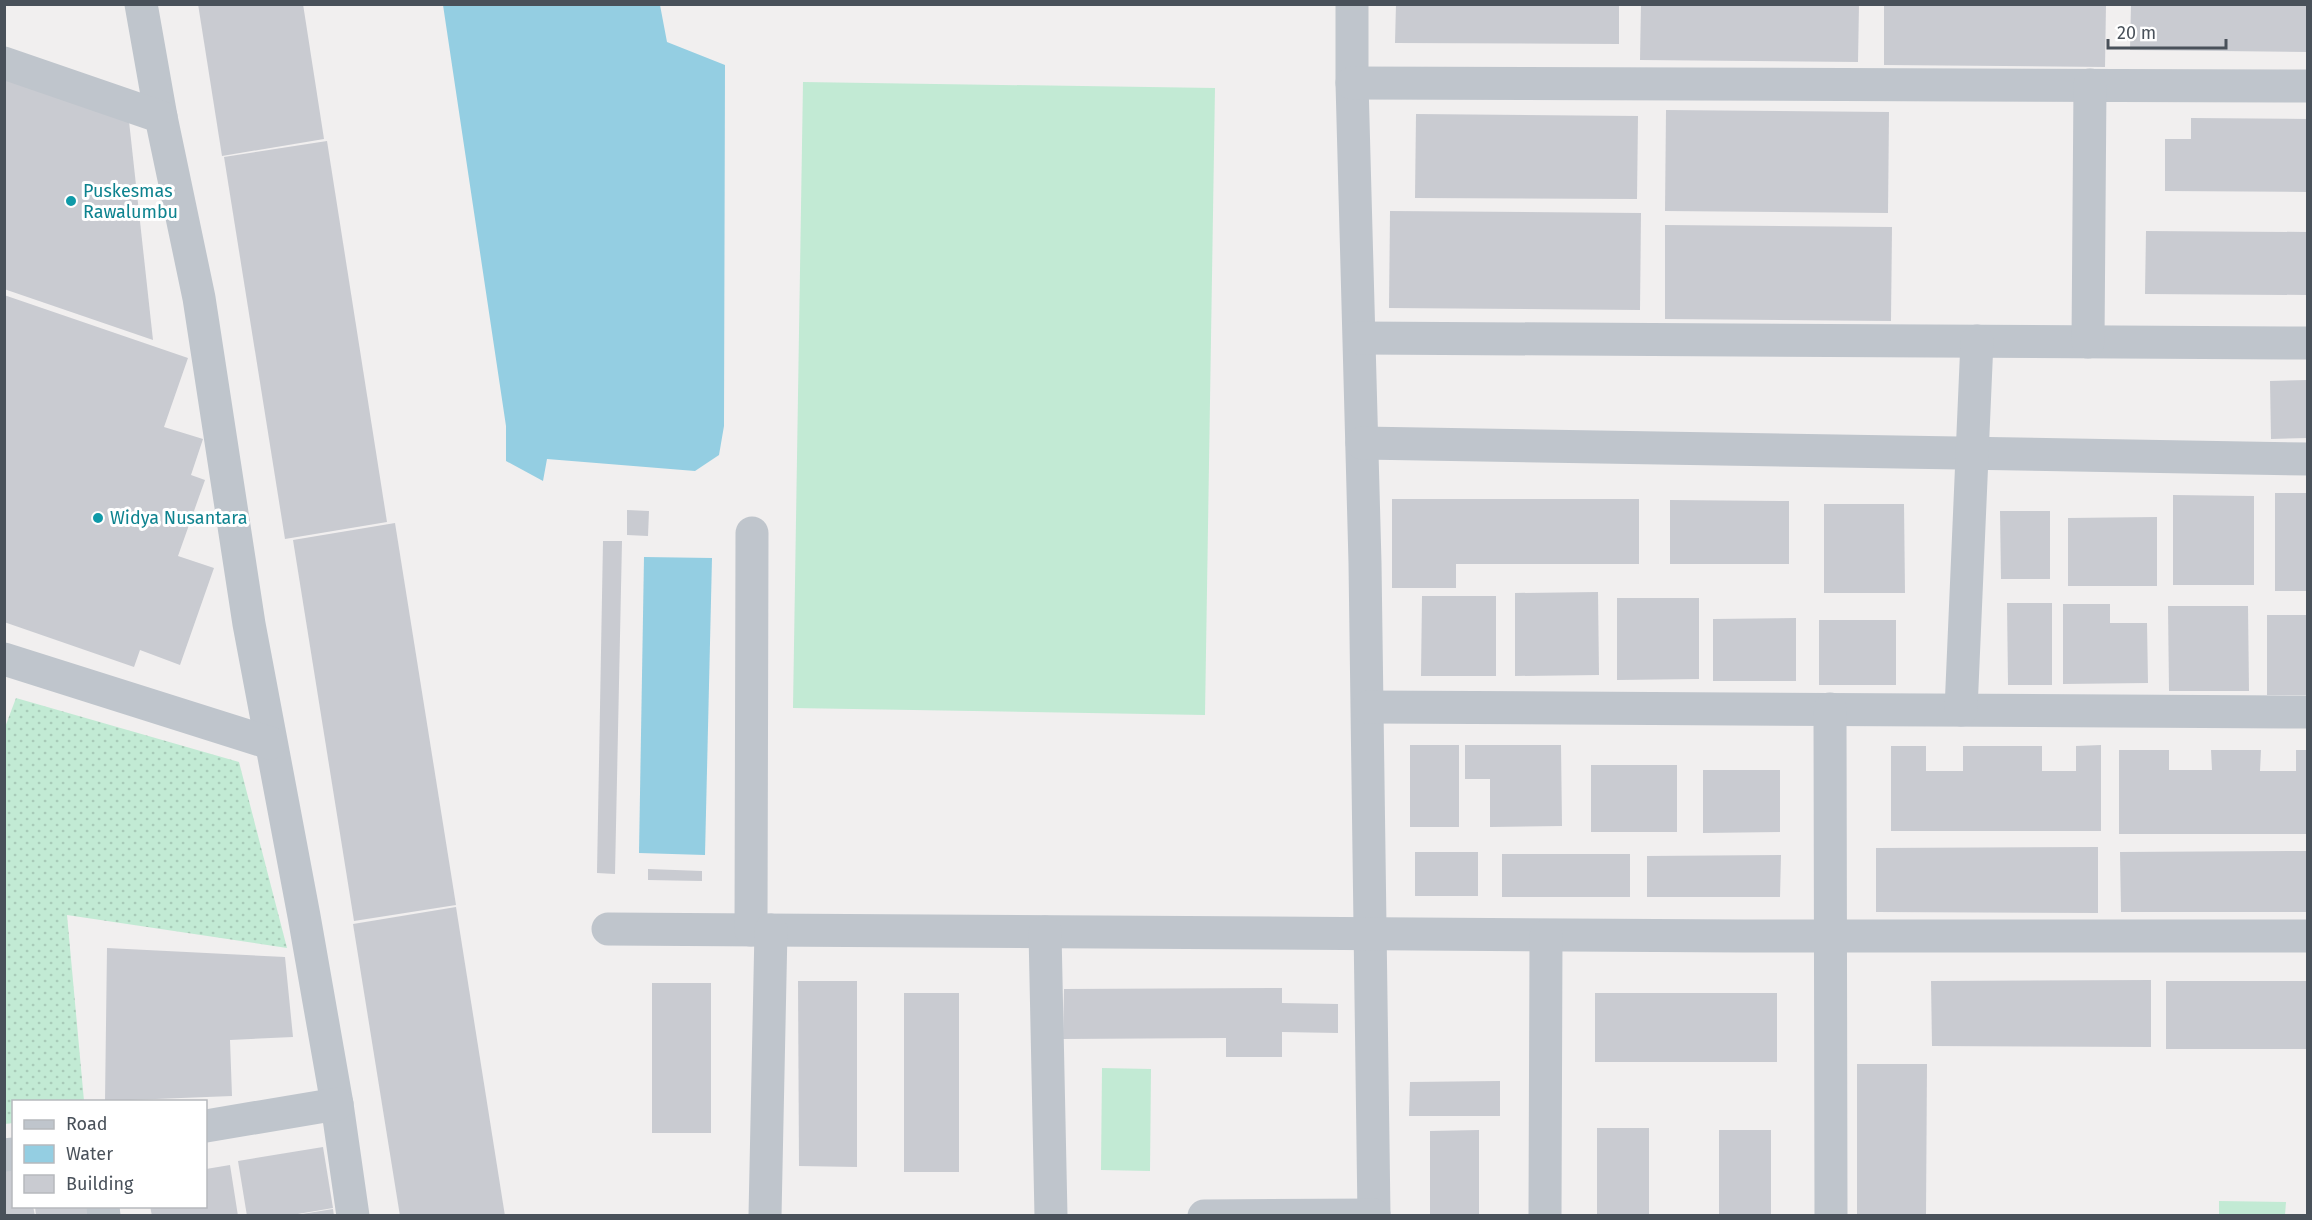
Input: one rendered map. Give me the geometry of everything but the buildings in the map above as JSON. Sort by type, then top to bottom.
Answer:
[{"type":"street","points":[[141,4],[161,117],[199,298],[249,624],[304,916],[337,1104],[353,1215]]},
{"type":"street","points":[[1204,1215],[1374,1215],[1368,707],[1352,4]]},
{"type":"street","points":[[4,63],[161,117]]},
{"type":"street","points":[[1352,82],[2307,86]]},
{"type":"street","points":[[2088,342],[2090,85]]},
{"type":"street","points":[[1359,338],[2307,343]]},
{"type":"street","points":[[1961,710],[1977,342]]},
{"type":"street","points":[[1362,443],[2307,459]]},
{"type":"street","points":[[752,533],[765,1215]]},
{"type":"street","points":[[4,659],[270,743]]},
{"type":"street","points":[[1368,707],[2307,712]]},
{"type":"street","points":[[1830,709],[1831,1215]]},
{"type":"street","points":[[608,929],[1546,936],[2307,936]]},
{"type":"street","points":[[1045,932],[1051,1215]]},
{"type":"street","points":[[1545,1215],[1546,936]]},
{"type":"street","points":[[207,1126],[337,1104]]},
{"type":"green space","points":[[803,82],[1215,88],[1205,715],[793,708]]},
{"type":"green space","points":[[16,698],[239,762],[287,948],[67,915],[84,1100],[12,1100],[12,1123],[5,1124],[4,730]]},
{"type":"green space","points":[[1102,1068],[1151,1069],[1150,1171],[1101,1170]]},
{"type":"green space","points":[[2219,1201],[2286,1202],[2285,1215],[2219,1215]]},
{"type":"water","points":[[443,5],[660,5],[667,42],[725,65],[724,426],[719,455],[695,471],[547,459],[543,481],[506,461],[506,426]]},
{"type":"water","points":[[644,557],[712,558],[705,855],[639,853]]},
{"type":"place","name":"Puskesmas Rawalumbu","points":[[71,201]]},
{"type":"place","name":"Widya Nusantara","points":[[98,518]]}]
